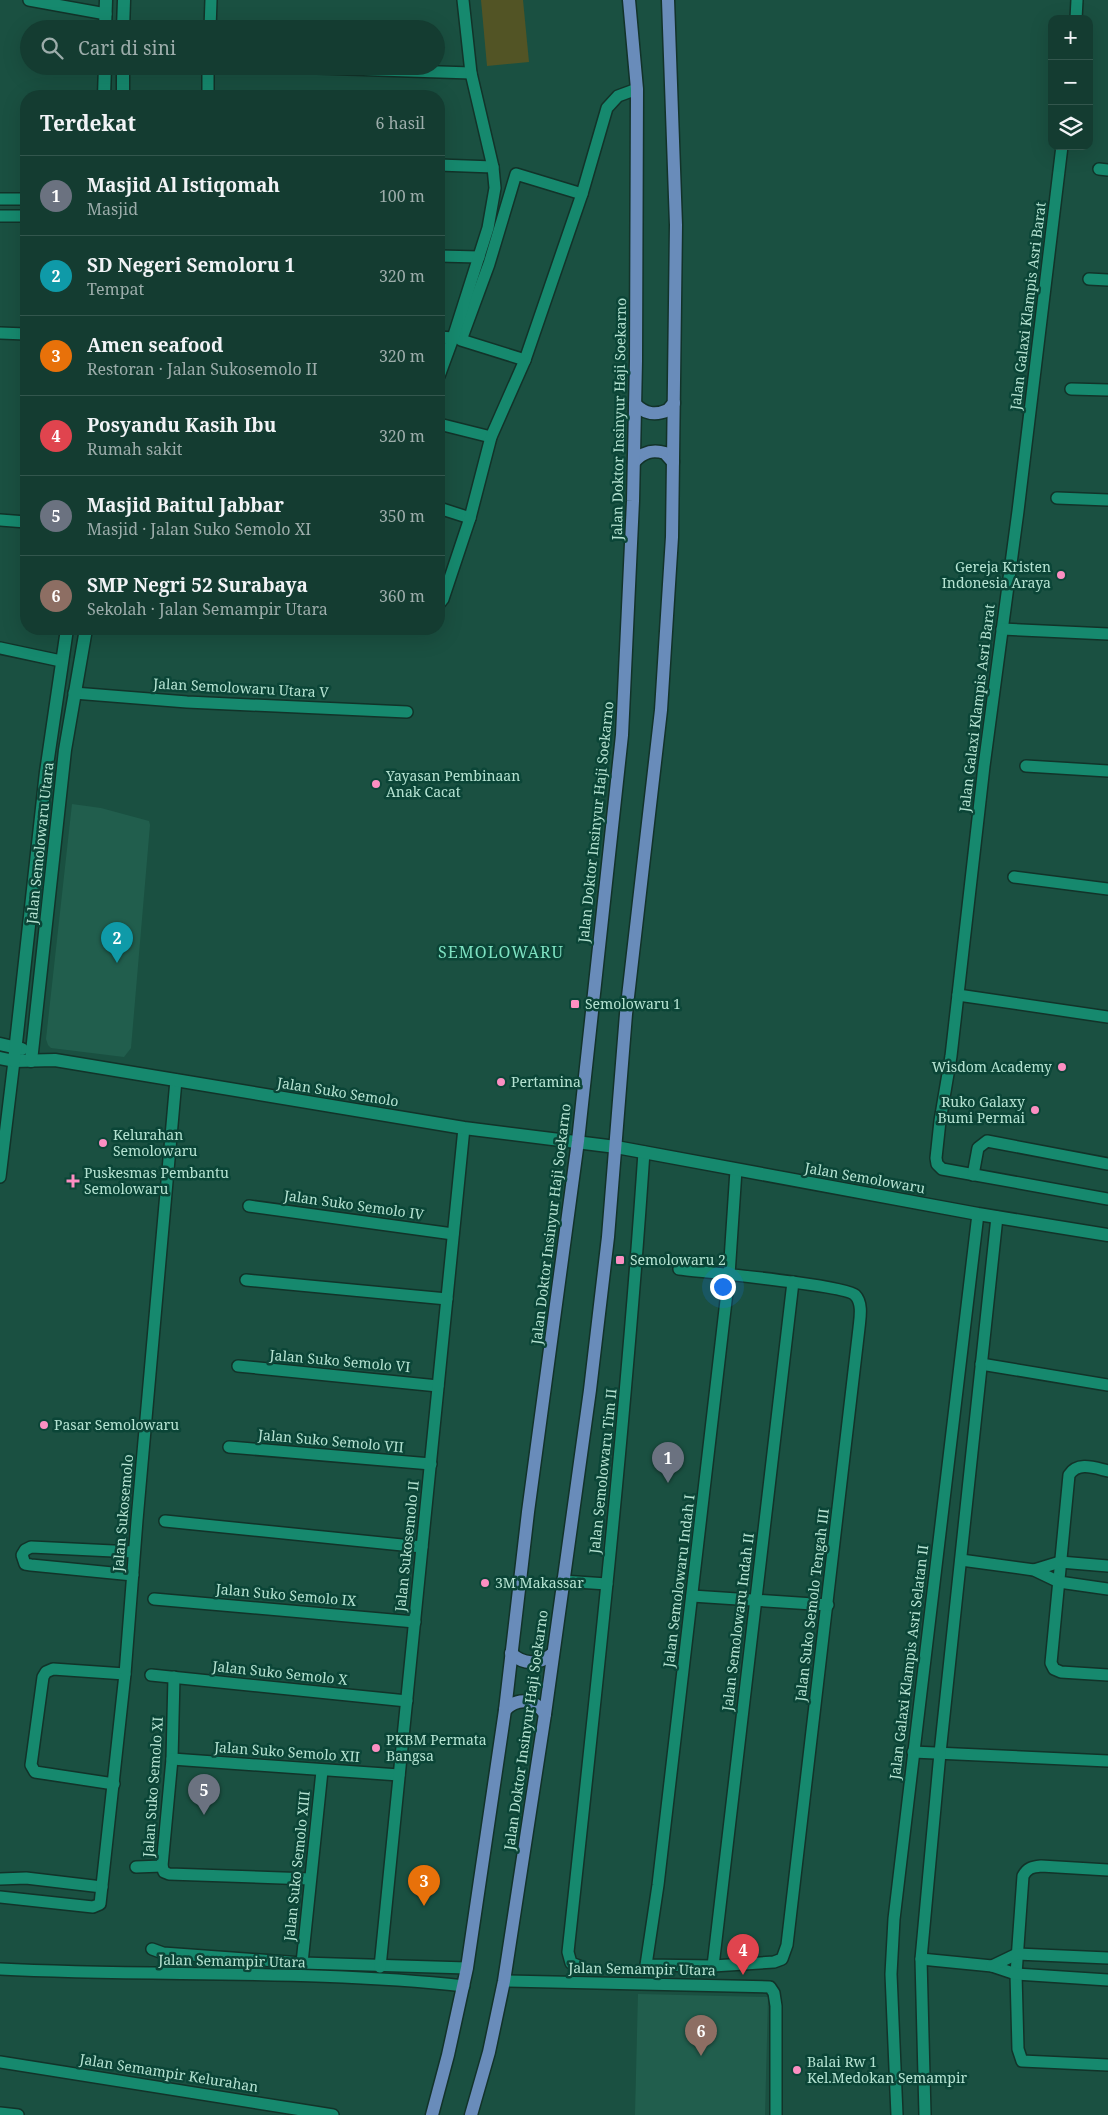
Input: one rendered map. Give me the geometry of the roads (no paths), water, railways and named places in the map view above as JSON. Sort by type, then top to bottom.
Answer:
[{"type":"main road","points":[[106,0],[106,20]]},
{"type":"main road","points":[[123,20],[124,0]]},
{"type":"main road","name":"Jalan Doktor Insinyur Haji Soekarno","points":[[432,2115],[464,1986],[505,1710],[578,1142],[622,735],[635,404],[637,90],[628,0]]},
{"type":"main road","name":"Jalan Doktor Insinyur Haji Soekarno","points":[[471,2115],[489,2052],[504,1981],[545,1714],[591,1380],[608,1237],[626,1014],[661,710],[672,537],[676,225],[668,0]]},
{"type":"main road","points":[[104,90],[105,75]]},
{"type":"main road","points":[[123,75],[123,90]]},
{"type":"main road","points":[[635,404],[643,411],[652,414],[668,410],[674,403]]},
{"type":"main road","points":[[634,462],[642,454],[656,452],[665,453],[673,462]]},
{"type":"main road","name":"Jalan Semolowaru Utara","points":[[14,1061],[46,772],[66,635]]},
{"type":"main road","name":"Jalan Semolowaru Utara","points":[[31,1056],[65,750],[85,635]]},
{"type":"main road","points":[[0,1044],[16,1048],[31,1056]]},
{"type":"main road","points":[[0,1058],[14,1061],[31,1056]]},
{"type":"main road","name":"Jalan Suko Semolo","points":[[31,1056],[464,1128],[616,1147]]},
{"type":"main road","name":"Jalan Semolowaru","points":[[616,1147],[978,1214],[1108,1235]]},
{"type":"main road","points":[[511,1653],[520,1660],[531,1662],[542,1660],[552,1654]]},
{"type":"main road","points":[[505,1710],[512,1704],[526,1701],[539,1706],[545,1714]]},
{"type":"street","points":[[29,0],[106,14]]},
{"type":"street","points":[[210,20],[211,0]]},
{"type":"street","points":[[457,339],[478,257],[494,205],[495,188],[493,167],[471,73],[463,0]]},
{"type":"street","points":[[1076,15],[1078,0]]},
{"type":"street","points":[[445,72],[471,73]]},
{"type":"street","points":[[208,75],[208,90]]},
{"type":"street","points":[[445,593],[470,518],[491,437],[525,360],[582,194],[607,108],[618,96],[637,90]]},
{"type":"street","name":"Jalan Galaxi Klampis Asri Barat","points":[[973,1175],[942,1169],[937,1164],[936,1155],[958,995],[984,766],[1062,150]]},
{"type":"street","points":[[445,165],[493,167]]},
{"type":"street","points":[[445,364],[489,264],[516,174],[582,194]]},
{"type":"street","points":[[0,199],[20,199]]},
{"type":"street","points":[[0,216],[20,216]]},
{"type":"street","points":[[445,256],[478,257]]},
{"type":"street","points":[[1089,279],[1108,280]]},
{"type":"street","points":[[0,332],[20,334]]},
{"type":"street","points":[[445,338],[457,339],[525,360]]},
{"type":"street","points":[[1071,389],[1108,390]]},
{"type":"street","points":[[445,426],[491,437]]},
{"type":"street","points":[[1057,498],[1108,500]]},
{"type":"street","points":[[445,510],[470,518]]},
{"type":"street","points":[[0,520],[20,522]]},
{"type":"street","points":[[1002,629],[1108,634]]},
{"type":"street","points":[[0,648],[61,661]]},
{"type":"street","name":"Jalan Semolowaru Utara V","points":[[74,693],[188,702],[407,712]]},
{"type":"street","points":[[1026,766],[1108,771]]},
{"type":"street","points":[[1014,877],[1108,889]]},
{"type":"street","points":[[958,995],[1108,1017]]},
{"type":"street","points":[[0,1177],[2,1146],[14,1061]]},
{"type":"street","name":"Jalan Sukosemolo","points":[[0,1897],[95,1907],[100,1904],[125,1674],[176,1080]]},
{"type":"street","name":"Jalan Sukosemolo II","points":[[380,1966],[464,1128]]},
{"type":"street","points":[[1108,1164],[987,1142],[978,1148],[973,1175],[1108,1199]]},
{"type":"street","name":"Jalan Semolowaru Tim II","points":[[579,1966],[571,1963],[568,1952],[607,1584],[637,1258],[644,1152]]},
{"type":"street","name":"Jalan Semolowaru Indah I","points":[[646,1965],[658,1885],[729,1275],[736,1170]]},
{"type":"street","name":"Jalan Suko Semolo IV","points":[[249,1206],[454,1234]]},
{"type":"street","name":"Jalan Galaxi Klampis Asri Selatan II","points":[[897,2115],[892,1983],[894,1919],[978,1214]]},
{"type":"street","points":[[925,2115],[921,1959],[940,1753],[997,1217]]},
{"type":"street","name":"Jalan Suko Semolo Tengah III","points":[[646,1965],[713,1966],[774,1962],[784,1955],[828,1605],[860,1308],[855,1295],[844,1290],[679,1269]]},
{"type":"street","points":[[246,1280],[447,1299]]},
{"type":"street","name":"Jalan Semolowaru Indah II","points":[[713,1966],[793,1282]]},
{"type":"street","points":[[966,1321],[986,1323]]},
{"type":"street","points":[[982,1364],[1108,1385]]},
{"type":"street","name":"Jalan Suko Semolo VI","points":[[238,1366],[438,1386]]},
{"type":"street","name":"Jalan Suko Semolo VII","points":[[229,1447],[430,1464]]},
{"type":"street","points":[[1108,1471],[1085,1466],[1075,1469],[1069,1475],[1052,1666],[1061,1672],[1108,1675]]},
{"type":"street","points":[[166,1521],[422,1547]]},
{"type":"street","points":[[133,1575],[25,1564],[22,1555],[25,1550],[31,1547],[134,1552]]},
{"type":"street","points":[[961,1560],[1034,1570],[1059,1582],[1108,1589]]},
{"type":"street","points":[[1034,1570],[1060,1562],[1108,1566]]},
{"type":"street","points":[[562,1581],[607,1584]]},
{"type":"street","points":[[692,1596],[828,1605]]},
{"type":"street","name":"Jalan Suko Semolo IX","points":[[154,1598],[415,1622]]},
{"type":"street","points":[[114,1784],[35,1772],[31,1765],[43,1677],[46,1672],[53,1669],[125,1674]]},
{"type":"street","name":"Jalan Suko Semolo X","points":[[151,1675],[407,1701]]},
{"type":"street","name":"Jalan Suko Semolo XI","points":[[174,1677],[172,1759],[162,1866],[164,1872],[169,1874],[310,1879]]},
{"type":"street","points":[[913,1752],[1108,1760]]},
{"type":"street","name":"Jalan Suko Semolo XII","points":[[172,1759],[399,1775]]},
{"type":"street","name":"Jalan Suko Semolo XIII","points":[[302,1964],[322,1771]]},
{"type":"street","points":[[136,1867],[162,1866]]},
{"type":"street","points":[[1108,1870],[1041,1866],[1028,1869],[1023,1876],[1016,1974],[1018,2049],[1022,2060],[1108,2065]]},
{"type":"street","points":[[0,1879],[26,1878],[102,1888]]},
{"type":"street","points":[[152,1949],[163,1953],[302,1964],[467,1968]]},
{"type":"street","points":[[992,1966],[1017,1954],[1108,1958]]},
{"type":"street","points":[[921,1959],[992,1966],[1016,1974],[1108,1980]]},
{"type":"street","name":"Jalan Semampir Utara","points":[[0,1969],[77,1973],[390,1980],[464,1986]]},
{"type":"street","name":"Jalan Semampir Utara","points":[[504,1981],[770,1987],[774,1992],[776,2006],[776,2115]]},
{"type":"street","name":"Jalan Semampir Kelurahan","points":[[0,2062],[275,2110],[333,2115]]},
{"type":"street","points":[[0,2113],[18,2115]]},
{"type":"place","name":"Gereja Kristen Indonesia Araya","points":[[1061,575]]},
{"type":"place","name":"Yayasan Pembinaan Anak Cacat","points":[[376,784]]},
{"type":"place","name":"SD Negeri Semoloru 1","points":[[117,963]]},
{"type":"place","name":"Semolowaru 1","points":[[575,1004]]},
{"type":"place","name":"Wisdom Academy","points":[[1062,1067]]},
{"type":"place","name":"Pertamina","points":[[501,1082]]},
{"type":"place","name":"Ruko Galaxy Bumi Permai","points":[[1035,1110]]},
{"type":"place","name":"Kelurahan Semolowaru","points":[[103,1143]]},
{"type":"place","name":"Puskesmas Pembantu Semolowaru","points":[[73,1181]]},
{"type":"place","name":"Semolowaru 2","points":[[620,1260]]},
{"type":"place","name":"Pasar Semolowaru","points":[[44,1425]]},
{"type":"place","name":"Masjid Al Istiqomah","points":[[668,1483]]},
{"type":"place","name":"3M Makassar","points":[[485,1583]]},
{"type":"place","name":"PKBM Permata Bangsa","points":[[376,1748]]},
{"type":"place","name":"Masjid Baitul Jabbar","points":[[204,1815]]},
{"type":"place","name":"Amen seafood","points":[[424,1906]]},
{"type":"place","name":"Posyandu Kasih Ibu","points":[[743,1975]]},
{"type":"place","name":"SMP Negri 52 Surabaya","points":[[701,2056]]},
{"type":"place","name":"Balai Rw 1 Kel.Medokan Semampir","points":[[797,2070]]},
{"type":"district","name":"SEMOLOWARU","points":[[501,952]]}]
